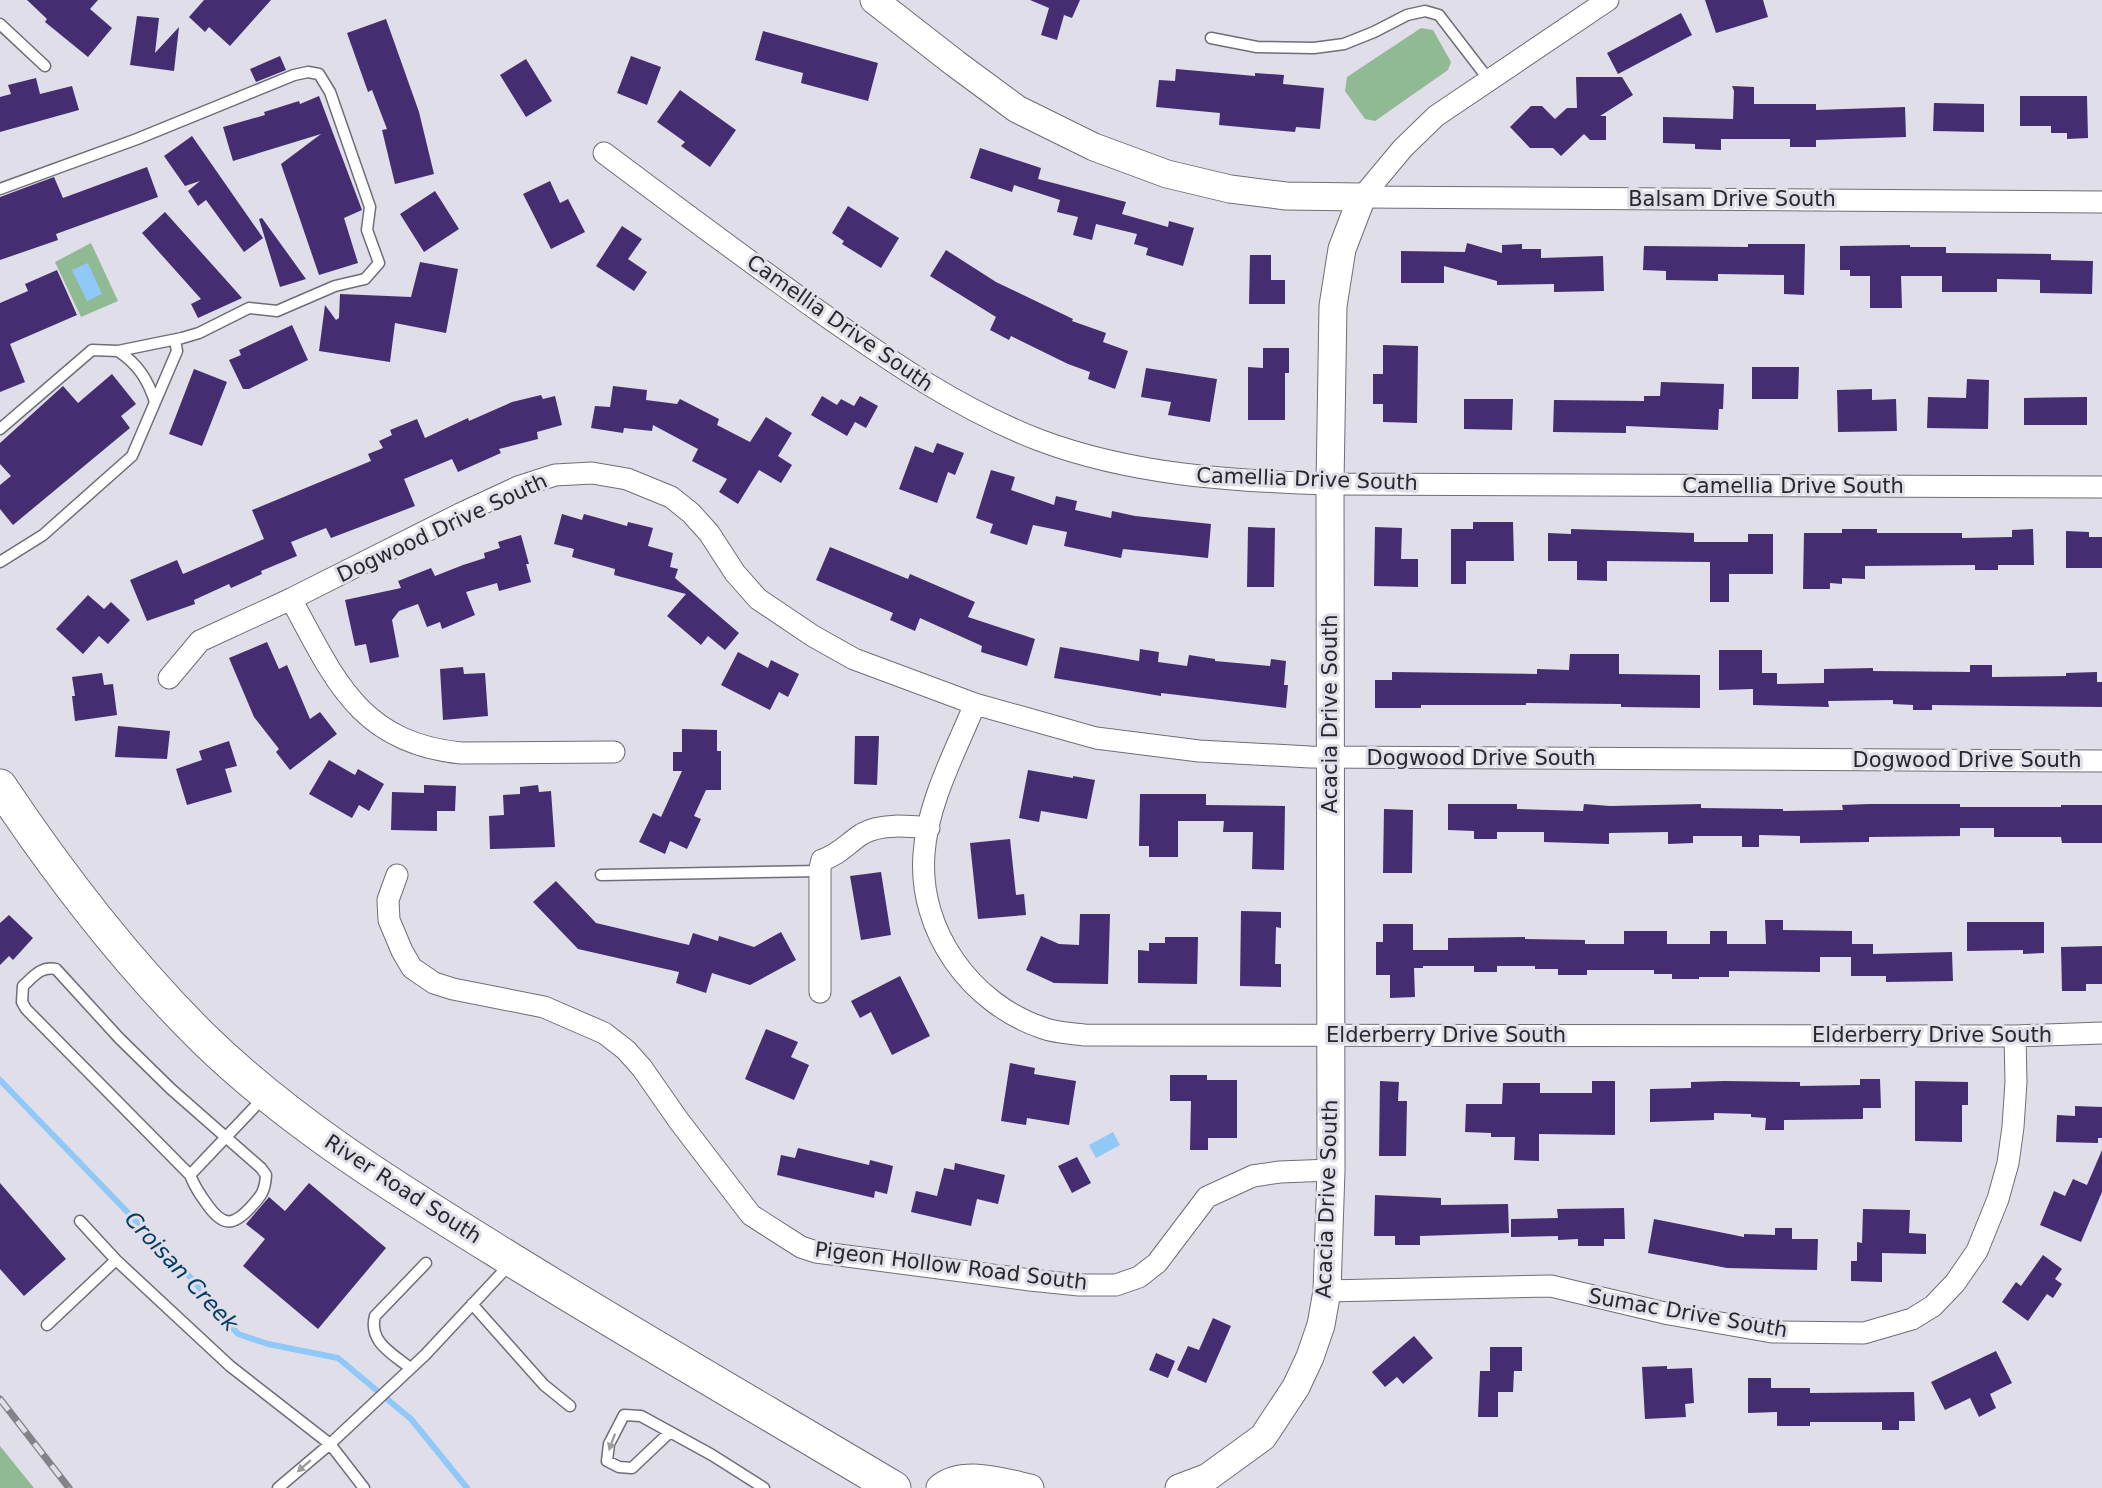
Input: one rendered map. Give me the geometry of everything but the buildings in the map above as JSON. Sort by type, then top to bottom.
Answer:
[{"type":"main road","name":"River Road South","points":[[4,799],[135,966],[204,1039],[267,1094],[341,1151],[385,1181],[513,1261],[894,1488]]},
{"type":"street","points":[[874,0],[1017,109],[1094,147],[1167,174],[1230,189],[1286,196],[1362,196]]},
{"type":"street","name":"Acacia Drive South","points":[[1179,1488],[1208,1477],[1263,1437],[1296,1386],[1310,1357],[1321,1325],[1327,1291],[1331,1170],[1330,484],[1333,306],[1342,249],[1362,196],[1403,148],[1436,116],[1608,0]]},
{"type":"street","name":"Camellia Drive South","points":[[604,153],[753,264],[889,360],[959,404],[1040,440],[1132,467],[1208,477],[1330,484],[2102,487]]},
{"type":"street","name":"Balsam Drive South","points":[[1362,196],[2102,202]]},
{"type":"street","name":"Dogwood Drive South","points":[[169,678],[200,641],[291,599],[460,514],[518,487],[555,475],[592,473],[627,479],[671,497],[691,513],[709,533],[735,573],[758,599],[813,636],[854,659],[975,704],[1096,738],[1199,751],[1330,757],[2102,761]]},
{"type":"street","points":[[291,599],[331,673],[346,695],[381,726],[401,736],[439,750],[461,753],[614,752]]},
{"type":"street","name":"Elderberry Drive South","points":[[975,704],[933,806],[928,828],[924,854],[925,885],[929,908],[941,941],[968,979],[998,1005],[1044,1029],[1084,1035],[2015,1036],[2102,1033]]},
{"type":"street","points":[[820,992],[820,871],[822,860],[838,854],[864,833],[879,828],[928,828]]},
{"type":"street","name":"Pigeon Hollow Road South","points":[[397,875],[388,900],[388,920],[412,968],[434,983],[453,989],[544,1007],[603,1033],[626,1050],[642,1068],[679,1121],[751,1215],[801,1247],[816,1252],[1040,1281],[1078,1285],[1116,1285],[1139,1277],[1157,1263],[1207,1197],[1253,1176],[1280,1172],[1331,1170]]},
{"type":"street","name":"Sumac Drive South","points":[[1327,1291],[1551,1286],[1668,1314],[1772,1332],[1864,1333],[1912,1319],[1933,1306],[1955,1283],[1977,1251],[1998,1199],[2008,1163],[2013,1127],[2016,1082],[2015,1036]]},
{"type":"street","points":[[940,1488],[952,1482],[977,1479],[1030,1488]]},
{"type":"lane","points":[[1211,38],[1257,47],[1314,48],[1344,44],[1407,15],[1425,11],[1439,15],[1490,80]]},
{"type":"lane","points":[[0,24],[45,66]]},
{"type":"lane","points":[[0,189],[137,139],[294,75],[308,72],[319,74],[330,92],[370,207],[367,230],[378,259],[377,267],[365,279],[335,286],[276,311],[249,308],[199,333],[175,340],[118,351],[92,350],[0,429]]},
{"type":"lane","points":[[0,562],[43,536],[132,456],[177,351],[175,340]]},
{"type":"lane","points":[[118,351],[138,367],[145,377],[155,402]]},
{"type":"lane","points":[[601,875],[820,871]]},
{"type":"lane","points":[[48,967],[56,969],[126,1045],[266,1175],[263,1194],[242,1217],[234,1221],[224,1221],[216,1216],[196,1190],[190,1175],[26,1009],[22,1002],[23,986],[40,971],[48,967]]},
{"type":"lane","points":[[190,1175],[267,1094]]},
{"type":"lane","points":[[80,1221],[116,1260],[230,1366],[330,1444],[364,1488]]},
{"type":"lane","points":[[46,1325],[116,1260]]},
{"type":"lane","points":[[278,1488],[398,1381],[513,1261]]},
{"type":"lane","points":[[410,1368],[377,1340],[373,1327],[375,1316],[426,1263]]},
{"type":"lane","points":[[472,1304],[544,1385],[570,1406]]},
{"type":"lane","points":[[670,1432],[632,1468],[619,1467],[607,1461],[609,1444],[624,1415],[641,1416],[712,1455],[764,1488]]},
{"type":"green space","points":[[1421,28],[1433,30],[1451,62],[1448,70],[1375,121],[1365,119],[1345,91],[1347,77]]},
{"type":"green space","points":[[91,243],[118,301],[81,317],[55,262]]},
{"type":"green space","points":[[0,1446],[34,1488],[0,1488]]},
{"type":"water","points":[[88,263],[102,294],[87,301],[72,270]]},
{"type":"water","points":[[1113,1132],[1120,1145],[1096,1158],[1089,1145]]},
{"type":"waterway","name":"Croisan Creek","points":[[0,1080],[191,1278],[238,1334],[268,1344],[338,1358],[411,1419],[467,1488]]},
{"type":"railway","points":[[0,1399],[69,1488]]}]
